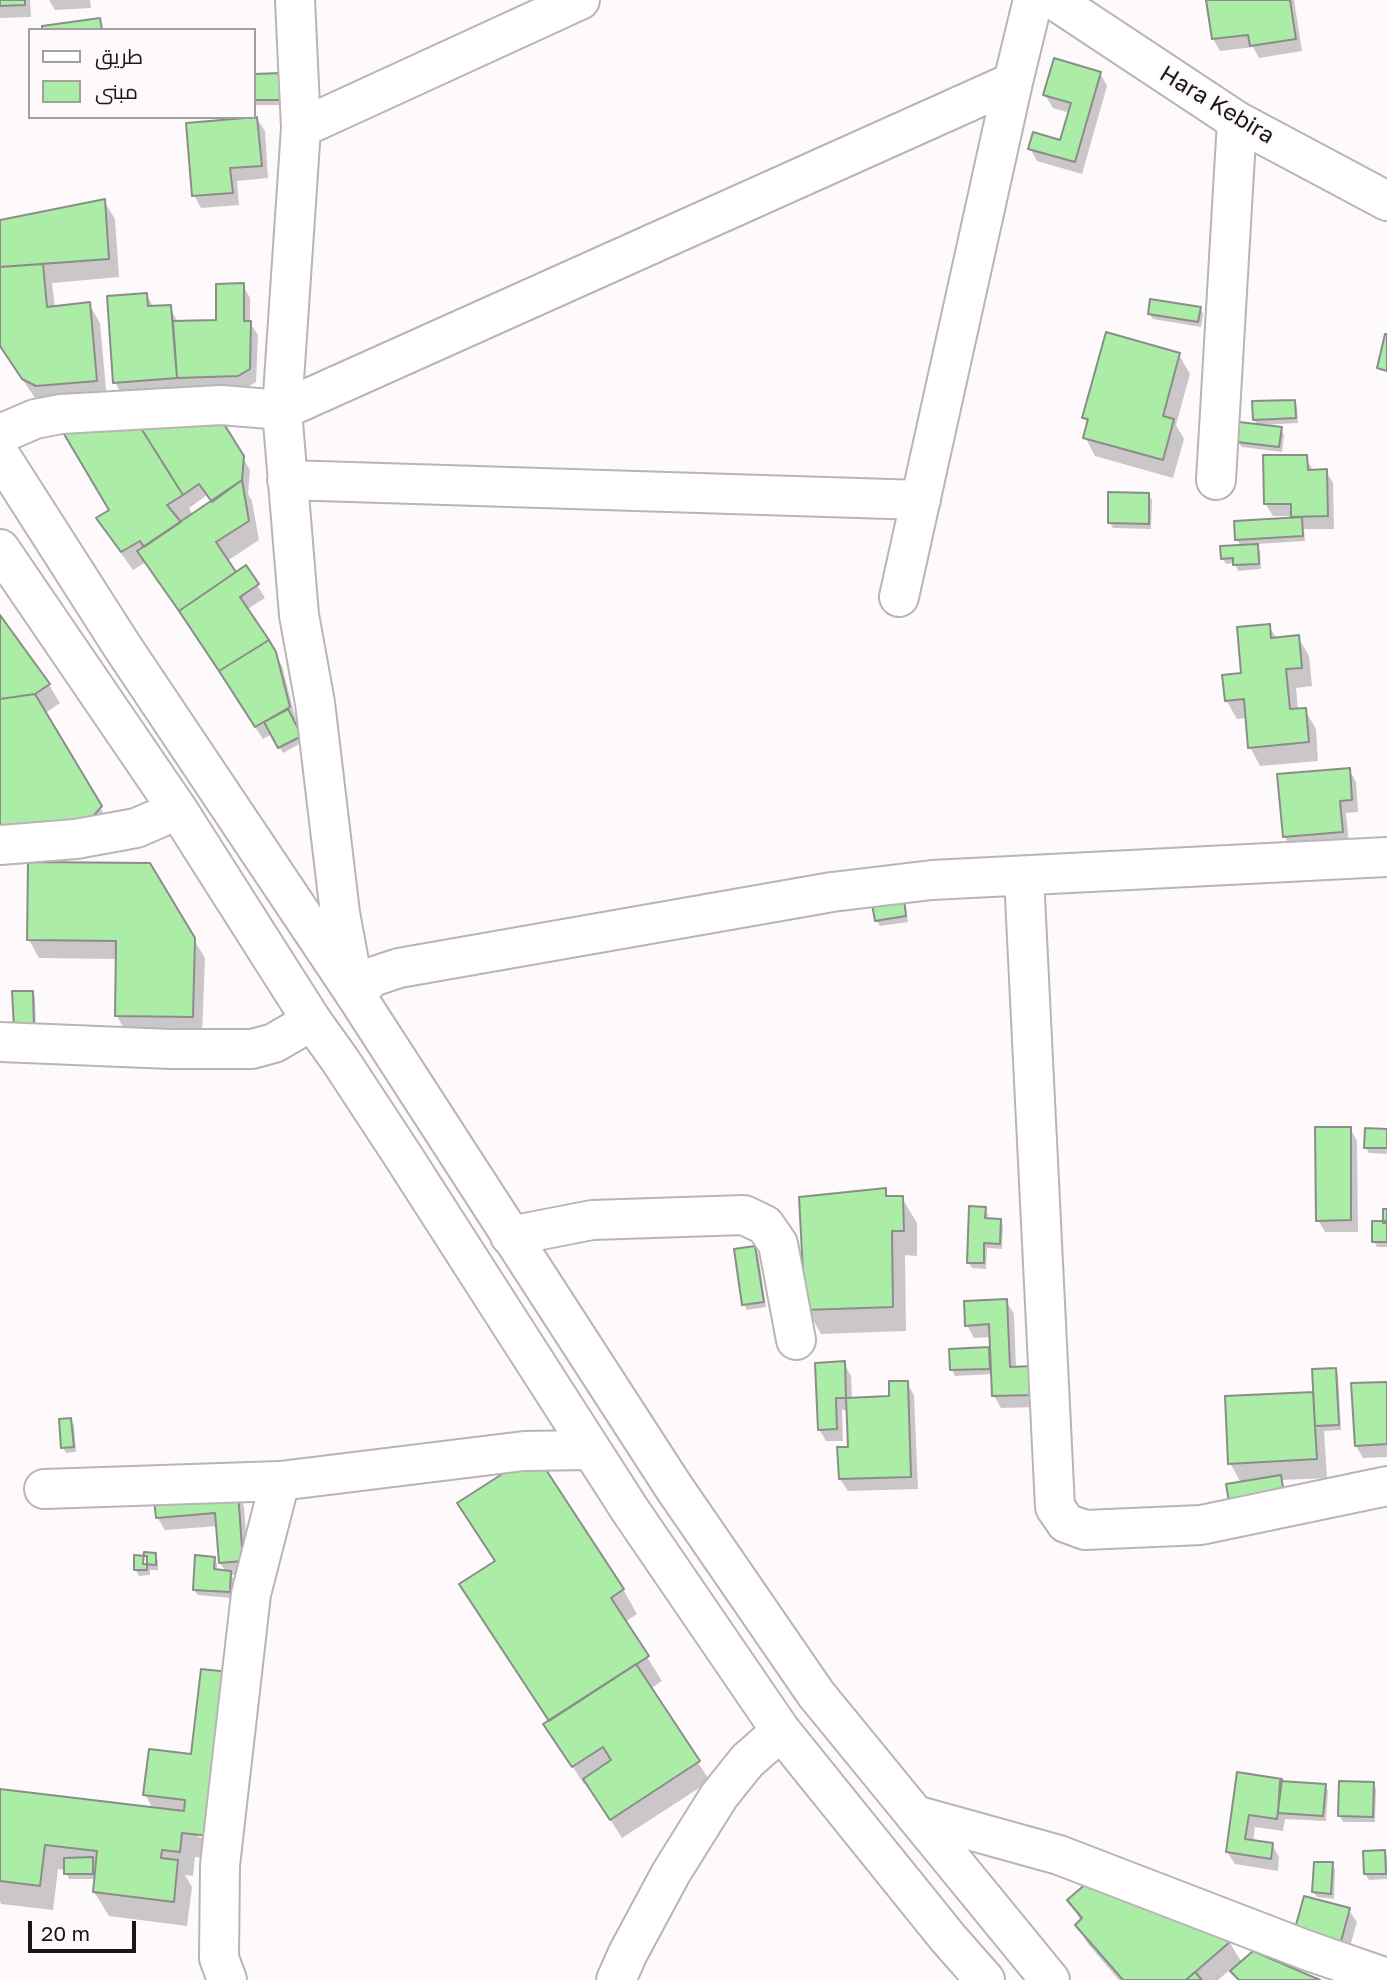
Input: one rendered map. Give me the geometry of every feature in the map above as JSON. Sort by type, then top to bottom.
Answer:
[{"type":"street","points":[[295,0],[301,128],[282,410],[299,615],[315,703],[340,913],[355,995]]},
{"type":"street","points":[[301,128],[580,0]]},
{"type":"street","points":[[899,597],[1033,0]]},
{"type":"street","name":"Hara Kebira","points":[[1078,7],[1237,121],[1387,201]]},
{"type":"street","points":[[0,435],[35,419],[61,414],[221,405],[282,410],[1013,82]]},
{"type":"street","points":[[1216,480],[1237,121]]},
{"type":"street","points":[[0,455],[673,1486],[816,1694],[1050,1980]]},
{"type":"street","points":[[287,480],[921,500]]},
{"type":"street","points":[[0,549],[178,810],[630,1510],[781,1731],[985,1980]]},
{"type":"street","points":[[0,845],[76,839],[136,828],[178,810]]},
{"type":"street","points":[[0,1042],[171,1049],[252,1049],[274,1043],[355,995],[372,977],[399,968],[832,892],[932,880],[1387,858]]},
{"type":"street","points":[[1024,877],[1055,1507],[1066,1523],[1085,1530],[1201,1525],[1387,1486]]},
{"type":"street","points":[[510,1236],[592,1220],[744,1215],[765,1225],[778,1244],[796,1340]]},
{"type":"street","points":[[44,1489],[280,1482],[524,1451],[591,1450]]},
{"type":"street","points":[[227,1980],[219,1958],[221,1852],[251,1594],[280,1482]]},
{"type":"street","points":[[616,1980],[671,1872],[719,1796],[747,1761],[781,1731]]},
{"type":"street","points":[[915,1815],[1059,1855],[1306,1950],[1387,1978]]},
{"type":"building","points":[[0,0],[25,0],[25,5],[0,6]]},
{"type":"building","points":[[1206,0],[1290,0],[1296,39],[1250,46],[1248,35],[1212,39]]},
{"type":"building","points":[[100,18],[102,28],[42,28]]},
{"type":"building","points":[[1054,58],[1101,72],[1075,162],[1028,149],[1033,132],[1060,140],[1071,103],[1043,95]]},
{"type":"building","points":[[282,73],[282,100],[256,100],[256,74]]},
{"type":"building","points":[[256,117],[262,166],[230,168],[233,193],[192,196],[186,123]]},
{"type":"building","points":[[105,199],[109,259],[0,267],[0,220]]},
{"type":"building","points":[[43,264],[47,307],[90,302],[97,381],[36,386],[22,379],[0,346],[0,267]]},
{"type":"building","points":[[244,283],[244,321],[251,321],[250,369],[238,376],[177,378],[173,321],[216,320],[216,284]]},
{"type":"building","points":[[147,293],[148,306],[171,305],[177,378],[113,383],[107,296]]},
{"type":"building","points":[[1150,299],[1201,307],[1198,322],[1148,314]]},
{"type":"building","points":[[1106,332],[1180,353],[1163,416],[1174,419],[1163,460],[1083,438],[1088,419],[1082,418]]},
{"type":"building","points":[[1387,334],[1387,371],[1377,368]]},
{"type":"building","points":[[1295,400],[1296,418],[1253,420],[1252,401]]},
{"type":"building","points":[[1239,422],[1282,427],[1279,447],[1237,442]]},
{"type":"building","points":[[224,424],[244,456],[242,480],[212,502],[199,484],[183,495],[139,425]]},
{"type":"building","points":[[139,425],[183,495],[167,505],[181,522],[144,547],[140,541],[121,552],[96,518],[109,510],[61,429]]},
{"type":"building","points":[[1263,455],[1307,455],[1308,470],[1327,469],[1328,516],[1291,517],[1291,504],[1264,504]]},
{"type":"building","points":[[242,480],[249,521],[216,542],[236,572],[179,611],[137,551]]},
{"type":"building","points":[[1108,492],[1149,493],[1149,524],[1108,523]]},
{"type":"building","points":[[1302,517],[1303,536],[1235,540],[1234,521]]},
{"type":"building","points":[[1258,544],[1259,564],[1233,565],[1233,558],[1221,559],[1220,546]]},
{"type":"building","points":[[246,565],[259,584],[240,597],[269,640],[219,671],[179,611]]},
{"type":"building","points":[[0,615],[50,684],[35,694],[0,699]]},
{"type":"building","points":[[1270,624],[1271,638],[1299,635],[1302,668],[1286,669],[1290,709],[1306,708],[1309,742],[1248,748],[1244,699],[1225,701],[1222,675],[1241,673],[1237,627]]},
{"type":"building","points":[[269,640],[276,652],[290,707],[255,727],[219,671]]},
{"type":"building","points":[[35,694],[102,806],[89,821],[0,827],[0,699]]},
{"type":"building","points":[[288,709],[302,736],[278,748],[264,722]]},
{"type":"building","points":[[1350,768],[1352,800],[1340,801],[1343,832],[1283,837],[1277,774]]},
{"type":"building","points":[[28,862],[150,863],[195,938],[193,1017],[115,1016],[116,941],[27,940]]},
{"type":"building","points":[[904,899],[906,916],[875,921],[872,904]]},
{"type":"building","points":[[12,991],[33,991],[34,1028],[14,1029]]},
{"type":"building","points":[[1315,1127],[1351,1127],[1351,1220],[1316,1221]]},
{"type":"building","points":[[1365,1128],[1387,1129],[1387,1148],[1364,1148]]},
{"type":"building","points":[[886,1188],[886,1196],[903,1196],[904,1231],[892,1231],[893,1307],[805,1310],[799,1197]]},
{"type":"building","points":[[969,1206],[986,1207],[985,1218],[1001,1219],[1000,1244],[984,1243],[984,1263],[967,1263]]},
{"type":"building","points":[[1383,1209],[1387,1209],[1387,1223],[1383,1223]]},
{"type":"building","points":[[1372,1221],[1387,1221],[1387,1242],[1372,1242]]},
{"type":"building","points":[[755,1246],[764,1302],[742,1305],[734,1249]]},
{"type":"building","points":[[1007,1299],[1010,1367],[1032,1366],[1033,1395],[992,1396],[989,1324],[965,1326],[964,1301]]},
{"type":"building","points":[[989,1347],[990,1369],[950,1370],[949,1349]]},
{"type":"building","points":[[845,1361],[846,1398],[836,1398],[837,1429],[818,1430],[815,1363]]},
{"type":"building","points":[[1336,1368],[1339,1425],[1315,1426],[1312,1369]]},
{"type":"building","points":[[889,1381],[908,1381],[911,1477],[839,1479],[837,1447],[848,1447],[846,1398],[889,1396]]},
{"type":"building","points":[[1387,1382],[1387,1444],[1355,1446],[1351,1383]]},
{"type":"building","points":[[1313,1392],[1317,1459],[1228,1464],[1225,1396]]},
{"type":"building","points":[[71,1418],[74,1447],[61,1448],[59,1419]]},
{"type":"building","points":[[535,1453],[624,1589],[611,1598],[649,1656],[549,1721],[459,1584],[495,1561],[457,1503]]},
{"type":"building","points":[[1281,1475],[1285,1500],[1230,1508],[1226,1484]]},
{"type":"building","points":[[238,1492],[243,1561],[219,1563],[215,1513],[156,1518],[154,1499]]},
{"type":"building","points":[[144,1552],[156,1553],[156,1565],[143,1564]]},
{"type":"building","points":[[134,1555],[147,1556],[147,1570],[134,1570]]},
{"type":"building","points":[[195,1555],[215,1557],[214,1569],[231,1571],[230,1592],[193,1590]]},
{"type":"building","points":[[636,1664],[700,1761],[610,1820],[583,1779],[611,1760],[603,1747],[572,1767],[543,1724]]},
{"type":"building","points":[[201,1669],[229,1672],[210,1836],[182,1833],[180,1852],[162,1850],[161,1858],[178,1860],[174,1902],[93,1892],[97,1851],[45,1845],[40,1886],[0,1881],[0,1789],[184,1811],[185,1800],[143,1795],[149,1749],[191,1754]]},
{"type":"building","points":[[1237,1772],[1282,1779],[1277,1819],[1249,1815],[1245,1839],[1273,1843],[1271,1859],[1226,1852]]},
{"type":"building","points":[[1280,1781],[1326,1784],[1323,1816],[1278,1813]]},
{"type":"building","points":[[1339,1781],[1374,1782],[1373,1817],[1338,1816]]},
{"type":"building","points":[[1385,1850],[1386,1874],[1364,1874],[1363,1851]]},
{"type":"building","points":[[93,1857],[93,1874],[64,1874],[64,1858]]},
{"type":"building","points":[[1314,1862],[1333,1862],[1331,1894],[1312,1892]]},
{"type":"building","points":[[1095,1876],[1231,1941],[1186,1980],[1123,1980],[1075,1925],[1082,1918],[1067,1900]]},
{"type":"building","points":[[1304,1896],[1350,1908],[1340,1945],[1294,1932]]},
{"type":"building","points":[[1253,1951],[1320,1980],[1239,1980],[1230,1971]]},
{"type":"building","points":[[1195,1972],[1202,1980],[1186,1980]]}]
